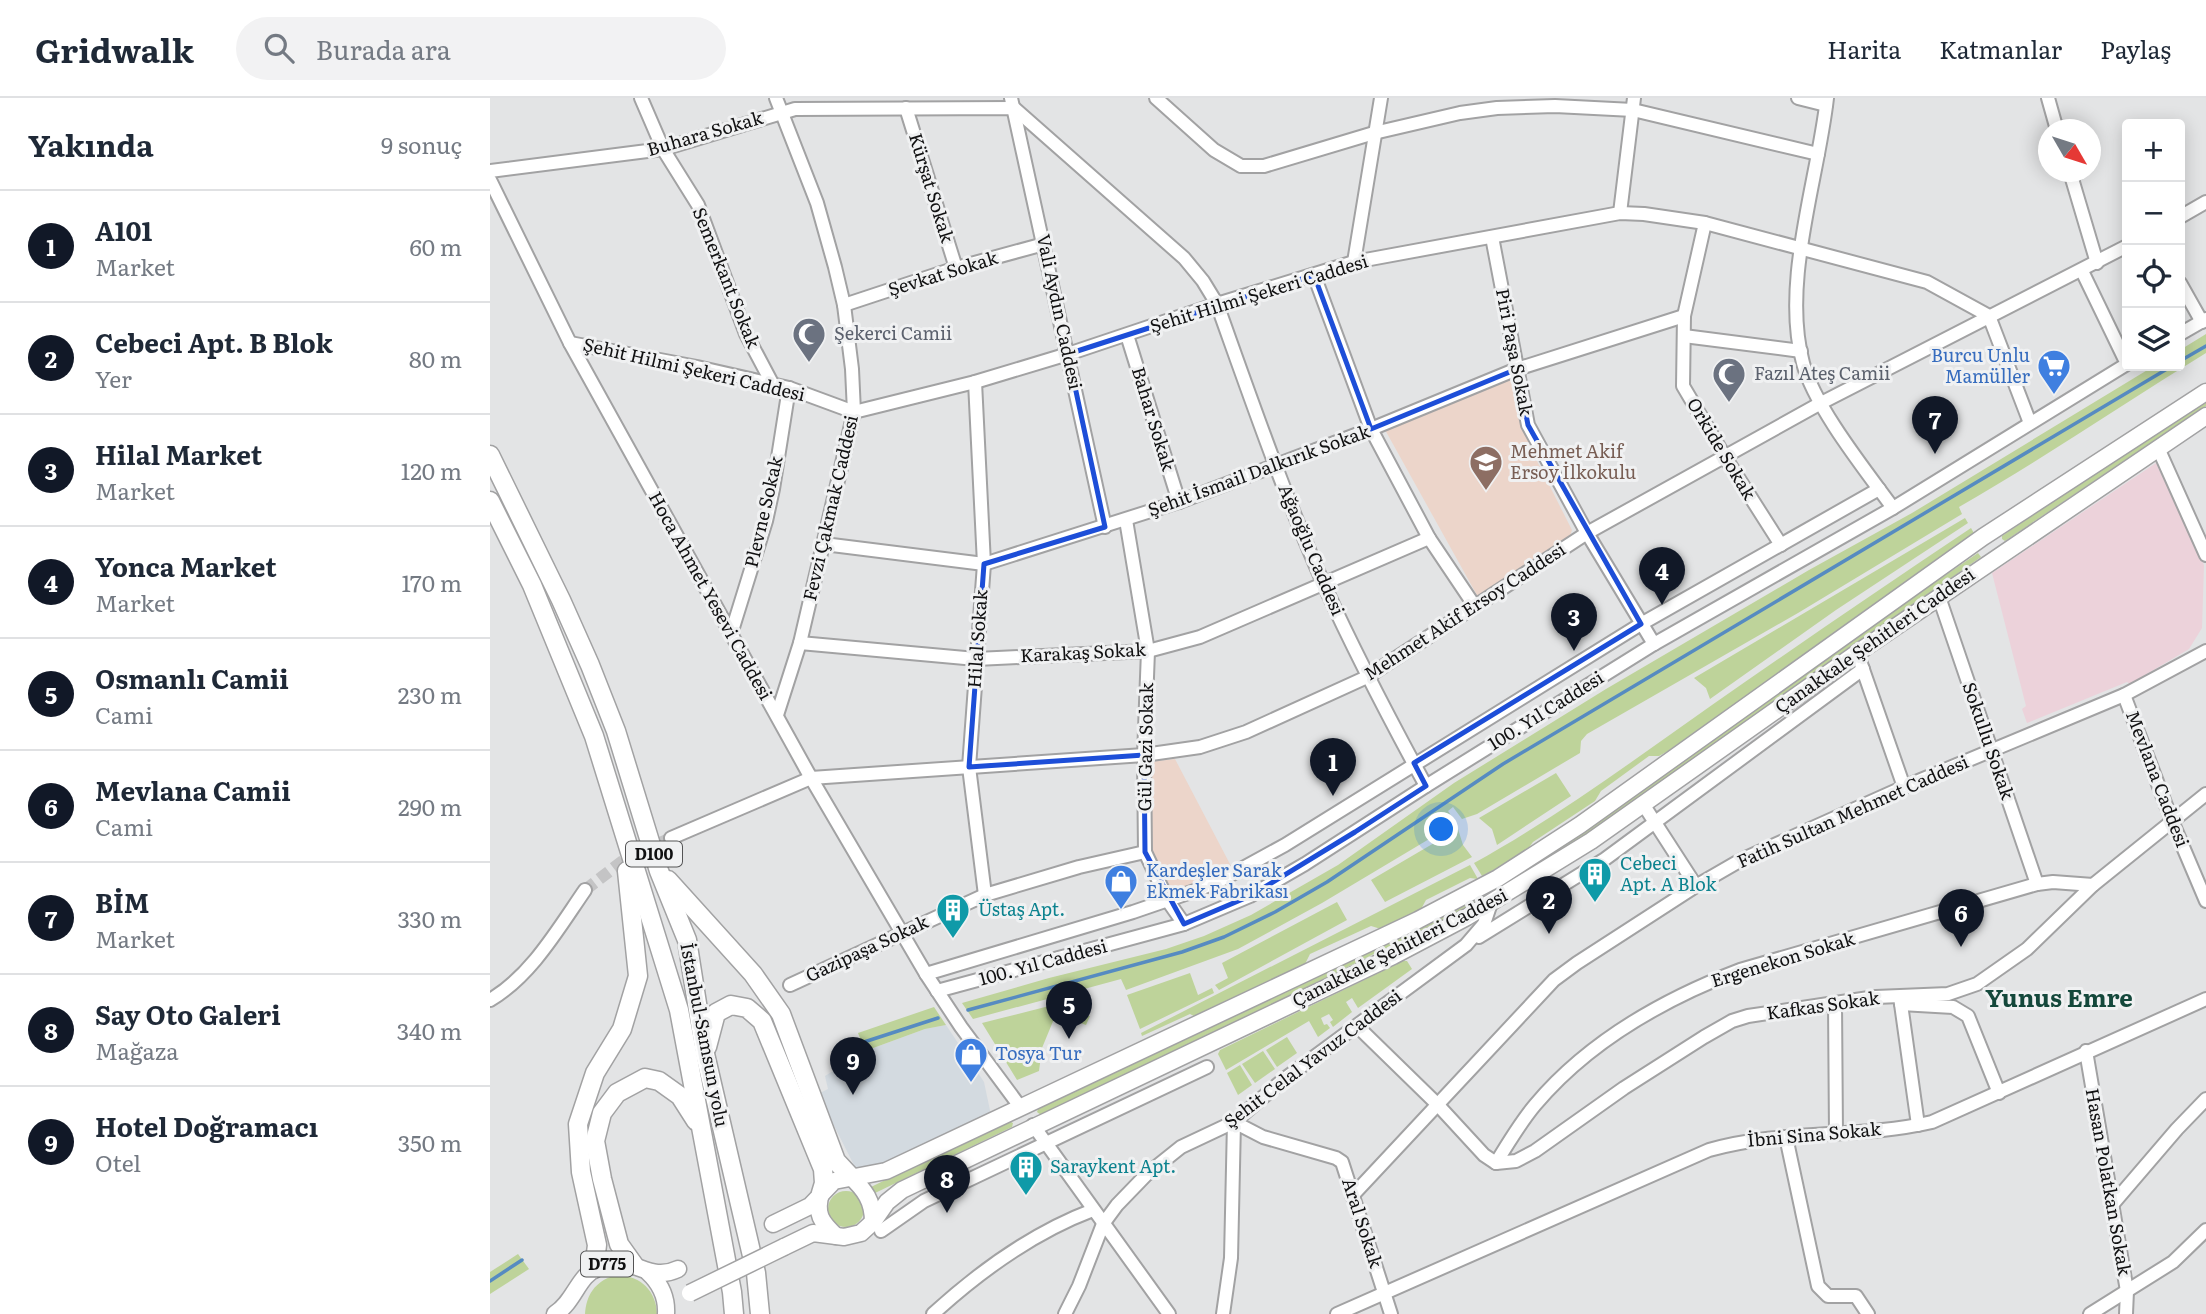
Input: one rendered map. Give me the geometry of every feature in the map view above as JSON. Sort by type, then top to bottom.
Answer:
[{"type":"highway","name":"İstanbul-Samsun yolu","points":[[490,455],[590,665],[615,731],[659,871],[687,940],[705,1054],[756,1273],[760,1314]]},
{"type":"highway","name":"İstanbul-Samsun yolu","points":[[490,502],[552,632],[594,736],[679,1010],[730,1278],[734,1314]]},
{"type":"highway","points":[[594,1269],[597,1245],[581,1172],[578,1124],[595,1073],[622,1029],[638,976],[623,832]]},
{"type":"highway","points":[[659,871],[753,974],[781,1014],[836,1161],[850,1176]]},
{"type":"highway","points":[[705,1054],[716,1013],[731,1005],[747,1008],[762,1021],[823,1169],[824,1183],[821,1193]]},
{"type":"highway","points":[[641,1268],[619,1244],[602,1180],[596,1141],[602,1113],[617,1093],[645,1078],[659,1081],[680,1096],[701,1127]]},
{"type":"main road","name":"Çanakkale Şehitleri Caddesi","points":[[773,1224],[803,1210],[834,1181],[886,1171],[1418,920],[1498,878],[1580,825],[1983,537],[2206,392]]},
{"type":"main road","name":"Çanakkale Şehitleri Caddesi","points":[[667,1314],[671,1306],[690,1293],[813,1233],[855,1236],[877,1226],[887,1202],[902,1190],[1033,1125],[1393,956],[1509,893],[1591,841],[1857,653],[2206,416]]},
{"type":"main road","points":[[1983,537],[1997,557]]},
{"type":"main road","points":[[1498,878],[1509,893]]},
{"type":"main road","points":[[1021,1108],[1033,1125]]},
{"type":"main road","points":[[850,1176],[868,1198],[877,1226]]},
{"type":"main road","points":[[821,1193],[817,1206],[819,1217],[836,1236]]},
{"type":"main road","name":"D775","points":[[555,1314],[573,1306],[582,1280],[594,1269],[618,1262],[659,1275],[678,1269]]},
{"type":"main road","points":[[641,1268],[661,1287],[667,1314]]},
{"type":"street","name":"Semerkant Sokak","points":[[641,98],[663,149],[698,205],[746,334],[773,385]]},
{"type":"street","name":"Fevzi Çakmak Caddesi","points":[[776,98],[825,229],[844,305],[854,411],[800,643],[777,715]]},
{"type":"street","points":[[1156,98],[1214,150],[1241,166],[1264,166],[1374,132],[1460,113],[1497,108],[1633,104],[1818,154]]},
{"type":"street","points":[[1354,262],[1381,98]]},
{"type":"street","points":[[1798,98],[1826,101],[1801,247],[1796,318],[1803,364],[1821,403],[1893,508]]},
{"type":"street","points":[[2048,98],[2054,119]]},
{"type":"street","name":"Buhara Sokak","points":[[490,171],[663,149],[783,111],[1012,103]]},
{"type":"street","points":[[1012,103],[1184,258],[1217,304]]},
{"type":"street","name":"Vali Aydın Caddesi","points":[[1012,103],[1105,527]]},
{"type":"street","points":[[1620,213],[1633,104]]},
{"type":"street","name":"Kürşat Sokak","points":[[906,108],[956,268]]},
{"type":"street","name":"Hoca Ahmet Yesevi Caddesi","points":[[490,180],[570,342],[811,778],[926,974],[961,1027],[1021,1108]]},
{"type":"street","points":[[2073,182],[2097,263]]},
{"type":"street","points":[[2185,214],[2206,202]]},
{"type":"street","name":"Şehit Hilmi Şekeri Caddesi","points":[[570,342],[789,388],[854,411],[975,382],[1354,262],[1620,213],[1705,223],[1927,282],[1989,316]]},
{"type":"street","name":"Orkide Sokak","points":[[1705,223],[1684,316],[1683,386],[1781,545]]},
{"type":"street","name":"Piri Paşa Sokak","points":[[1492,237],[1528,425],[1587,533],[1654,643]]},
{"type":"street","name":"Şevkat Sokak","points":[[844,305],[956,268],[1044,244]]},
{"type":"street","name":"Mehmet Akif Ersoy Caddesi","points":[[671,838],[811,778],[1144,755],[1222,741],[1367,677],[1587,533],[1821,403],[2122,249]]},
{"type":"street","points":[[2082,271],[2122,354]]},
{"type":"street","points":[[1314,275],[1371,429],[1429,538],[1474,606]]},
{"type":"street","points":[[2185,291],[2204,320],[2185,331]]},
{"type":"street","name":"Ağaoğlu Caddesi","points":[[1217,304],[1275,464],[1324,584],[1367,677],[1426,786]]},
{"type":"street","name":"Şehit İsmail Dalkırık Sokak","points":[[824,544],[984,564],[1179,502],[1371,429],[1517,369],[1684,316]]},
{"type":"street","points":[[1989,316],[2030,423]]},
{"type":"street","name":"Bahar Sokak","points":[[1128,335],[1179,502]]},
{"type":"street","points":[[1684,336],[1801,351]]},
{"type":"street","name":"100. Yıl Caddesi","points":[[937,991],[1184,924],[1216,912],[1278,880],[1654,643],[1893,508],[2122,367]]},
{"type":"street","name":"Hilal Sokak","points":[[975,382],[984,564],[969,767],[985,895]]},
{"type":"street","name":"Plevne Sokak","points":[[731,634],[766,521],[789,388]]},
{"type":"street","points":[[2158,448],[2206,555]]},
{"type":"street","name":"100. Yıl Caddesi","points":[[926,974],[1200,890],[1284,845],[1641,624],[1879,489]]},
{"type":"street","name":"Gül Gazi Sokak","points":[[1126,520],[1148,651],[1144,755],[1145,852],[1168,901],[1184,924]]},
{"type":"street","name":"Karakaş Sokak","points":[[800,643],[976,659],[1148,651],[1200,637],[1429,538]]},
{"type":"street","name":"Sokullu Sokak","points":[[1939,597],[2037,884]]},
{"type":"street","name":"Fatih Sultan Mehmet Caddesi","points":[[1352,1196],[1554,980],[1577,962],[1696,886],[1741,860],[1904,787],[2124,695],[2206,651]]},
{"type":"street","points":[[1857,653],[1904,787]]},
{"type":"street","name":"Çanakkale Şehitleri Caddesi","points":[[1466,945],[1579,876],[1863,669]]},
{"type":"street","name":"Mevlana Caddesi","points":[[2124,695],[2206,901]]},
{"type":"street","name":"Kafkas Sokak","points":[[1496,1163],[1509,1163],[1525,1158],[1624,1088],[1719,1027],[1748,1016],[1835,1003],[1900,1000],[1948,993],[1964,990],[1984,981],[2027,949],[2092,885],[2206,794]]},
{"type":"street","points":[[1643,804],[1696,886]]},
{"type":"street","name":"Gazipaşa Sokak","points":[[790,985],[985,895],[1079,867],[1145,852]]},
{"type":"street","name":"Ergenekon Sokak","points":[[1496,1163],[1528,1114],[1552,1088],[1624,1028],[1670,1000],[1740,970],[2037,884],[2053,882],[2092,885]]},
{"type":"street","points":[[490,1000],[500,994],[543,951],[585,890]]},
{"type":"street","name":"Şehit Celal Yavuz Caddesi","points":[[1065,1314],[1103,1224],[1130,1190],[1158,1163],[1181,1147],[1234,1122],[1283,1080],[1466,945],[1484,924],[1491,903]]},
{"type":"street","name":"İbni Sina Sokak","points":[[1337,1314],[1709,1150],[1757,1139],[1918,1125],[1947,1117],[2086,1051],[2206,999]]},
{"type":"street","points":[[1918,1125],[1900,1000],[1953,1007],[1968,1016],[1999,1093]]},
{"type":"street","points":[[1835,1003],[1836,1132]]},
{"type":"street","points":[[1357,1026],[1437,1104],[1484,1155],[1496,1163]]},
{"type":"street","name":"Hasan Polatkan Sokak","points":[[2086,1051],[2127,1291],[2126,1314]]},
{"type":"street","name":"Çanakkale Şehitleri Caddesi","points":[[877,1226],[924,1201],[1207,1067]]},
{"type":"street","points":[[1128,1082],[1137,1100]]},
{"type":"street","points":[[2111,1206],[2206,1099]]},
{"type":"street","points":[[1223,1314],[1231,1258],[1234,1122]]},
{"type":"street","name":"Aral Sokak","points":[[1234,1122],[1263,1137],[1336,1158],[1344,1167],[1391,1314]]},
{"type":"street","points":[[1033,1125],[1169,1314]]},
{"type":"street","points":[[1786,1137],[1816,1280],[1828,1296],[1856,1296],[1868,1314]]},
{"type":"street","points":[[933,1314],[988,1268],[1051,1228],[1093,1210]]},
{"type":"street","points":[[2090,1314],[2173,1262],[2206,1230]]},
{"type":"highlighted area","points":[[1314,275],[1371,429],[1517,369],[1528,425],[1641,624],[1414,763],[1426,786],[1250,896],[1184,924],[1145,852],[1144,755],[969,767],[984,564],[1105,527],[1068,354]]},
{"type":"shaded area","name":"Mehmet Akif Ersoy İlkokulu","points":[[1512,377],[1522,422],[1534,455],[1572,530],[1570,536],[1478,597],[1384,428]]},
{"type":"shaded area","points":[[2156,463],[2204,565],[2202,628],[2189,649],[2130,684],[2127,682],[2027,723],[2022,709],[2026,706],[1992,573]]},
{"type":"shaded area","points":[[1175,759],[1231,866],[1173,892],[1149,846],[1149,762]]},
{"type":"shaded area","points":[[946,1025],[984,1082],[991,1115],[875,1168],[855,1167],[818,1094],[828,1089],[825,1076],[865,1051],[925,1029]]},
{"type":"green space","points":[[2206,334],[2206,353],[2185,366],[2185,347]]},
{"type":"green space","points":[[2146,371],[2178,371],[1959,507],[1962,514],[1798,613],[1587,734],[1581,741],[1580,753],[1477,814],[1462,819],[1453,807],[1448,811],[1456,823],[1322,903],[1238,949],[1126,990],[1121,979],[973,1019],[962,1003],[1166,949],[1251,915],[1338,865],[1454,783],[1606,689],[1912,513]]},
{"type":"green space","points":[[2206,399],[2206,406],[2005,541],[2002,539],[2002,536]]},
{"type":"green space","points":[[1965,518],[1968,523],[1836,610],[1710,699],[1706,688],[1694,678]]},
{"type":"green space","points":[[1971,528],[1975,535],[1668,751],[1659,756],[1649,756],[1601,791],[1595,801],[1533,842],[1525,853],[1482,876],[1474,863],[1595,787]]},
{"type":"green space","points":[[1978,553],[1981,557],[1578,840],[1527,871],[1894,610]]},
{"type":"green space","points":[[1556,773],[1571,796],[1497,845],[1492,829],[1479,818]]},
{"type":"green space","points":[[1458,829],[1463,845],[1472,857],[1385,902],[1371,880]]},
{"type":"green space","points":[[1470,865],[1478,879],[1470,878],[1426,900],[1420,911],[1381,929],[1371,926],[1310,954],[1305,964],[1196,1017],[1190,1014],[1142,1036],[1141,1033]]},
{"type":"green space","points":[[1475,900],[1474,903],[1445,919],[1238,1021],[1041,1115],[1037,1112],[1038,1109]]},
{"type":"green space","points":[[1337,902],[1347,920],[1219,990],[1215,985],[1228,978],[1222,963]]},
{"type":"green space","points":[[1407,961],[1412,969],[1358,1008],[1352,998],[1346,1002],[1352,1012],[1333,1027],[1329,1014],[1321,1018],[1324,1025],[1327,1024],[1330,1028],[1318,1037],[1309,1021],[1226,1070],[1218,1054],[1220,1050]]},
{"type":"green space","points":[[1190,973],[1198,995],[1212,988],[1214,993],[1140,1029],[1127,995]]},
{"type":"green space","points":[[1057,1004],[1058,1011],[1090,1016],[1086,1025],[1056,1014],[1042,1048],[1039,1071],[1017,1080],[982,1023]]},
{"type":"green space","points":[[934,1007],[946,1025],[925,1029],[865,1051],[858,1033]]},
{"type":"green space","points":[[1287,1037],[1297,1053],[1277,1067],[1266,1050]]},
{"type":"green space","points":[[1263,1051],[1275,1069],[1255,1083],[1242,1064]]},
{"type":"green space","points":[[1240,1065],[1252,1085],[1238,1095],[1227,1073]]},
{"type":"green space","points":[[1007,1120],[1013,1123],[1012,1127],[873,1194],[869,1188]]},
{"type":"green space","points":[[846,1191],[859,1196],[864,1209],[859,1222],[846,1227],[833,1222],[828,1209],[833,1196]]},
{"type":"green space","points":[[518,1254],[529,1269],[490,1294],[490,1272]]},
{"type":"green space","points":[[613,1276],[630,1277],[644,1284],[653,1297],[657,1314],[585,1314],[587,1301],[593,1290]]},
{"type":"waterway","points":[[2185,358],[2206,346]]},
{"type":"waterway","points":[[968,1010],[1182,952],[1224,937],[1275,912],[1327,882],[1503,764],[2164,371]]},
{"type":"waterway","points":[[861,1043],[938,1018]]},
{"type":"waterway","points":[[490,1281],[522,1260]]},
{"type":"tunnel","points":[[585,890],[624,860],[671,838]]},
{"type":"place","name":"Şekerci Camii","points":[[809,364]]},
{"type":"place","name":"Burcu Unlu Mamüller","points":[[2054,396]]},
{"type":"place","name":"Fazıl Ateş Camii","points":[[1729,404]]},
{"type":"place","name":"BİM","points":[[1935,454]]},
{"type":"place","name":"Mehmet Akif Ersoy İlkokulu","points":[[1486,492]]},
{"type":"place","name":"Yonca Market","points":[[1662,605]]},
{"type":"place","name":"Hilal Market","points":[[1574,651]]},
{"type":"place","name":"A101","points":[[1333,796]]},
{"type":"place","name":"Cebeci Apt. A Blok","points":[[1595,904]]},
{"type":"place","name":"Kardeşler Sarak Ekmek Fabrikası","points":[[1121,911]]},
{"type":"place","name":"Cebeci Apt. B Blok","points":[[1549,934]]},
{"type":"place","name":"Üstaş Apt.","points":[[953,940]]},
{"type":"place","name":"Mevlana Camii","points":[[1961,947]]},
{"type":"place","name":"Osmanlı Camii","points":[[1069,1039]]},
{"type":"place","name":"Tosya Tur","points":[[971,1084]]},
{"type":"place","name":"Hotel Doğramacı","points":[[853,1095]]},
{"type":"place","name":"Saraykent Apt.","points":[[1026,1197]]},
{"type":"place","name":"Say Oto Galeri","points":[[947,1213]]},
{"type":"district","name":"Yunus Emre","points":[[2059,999]]}]
